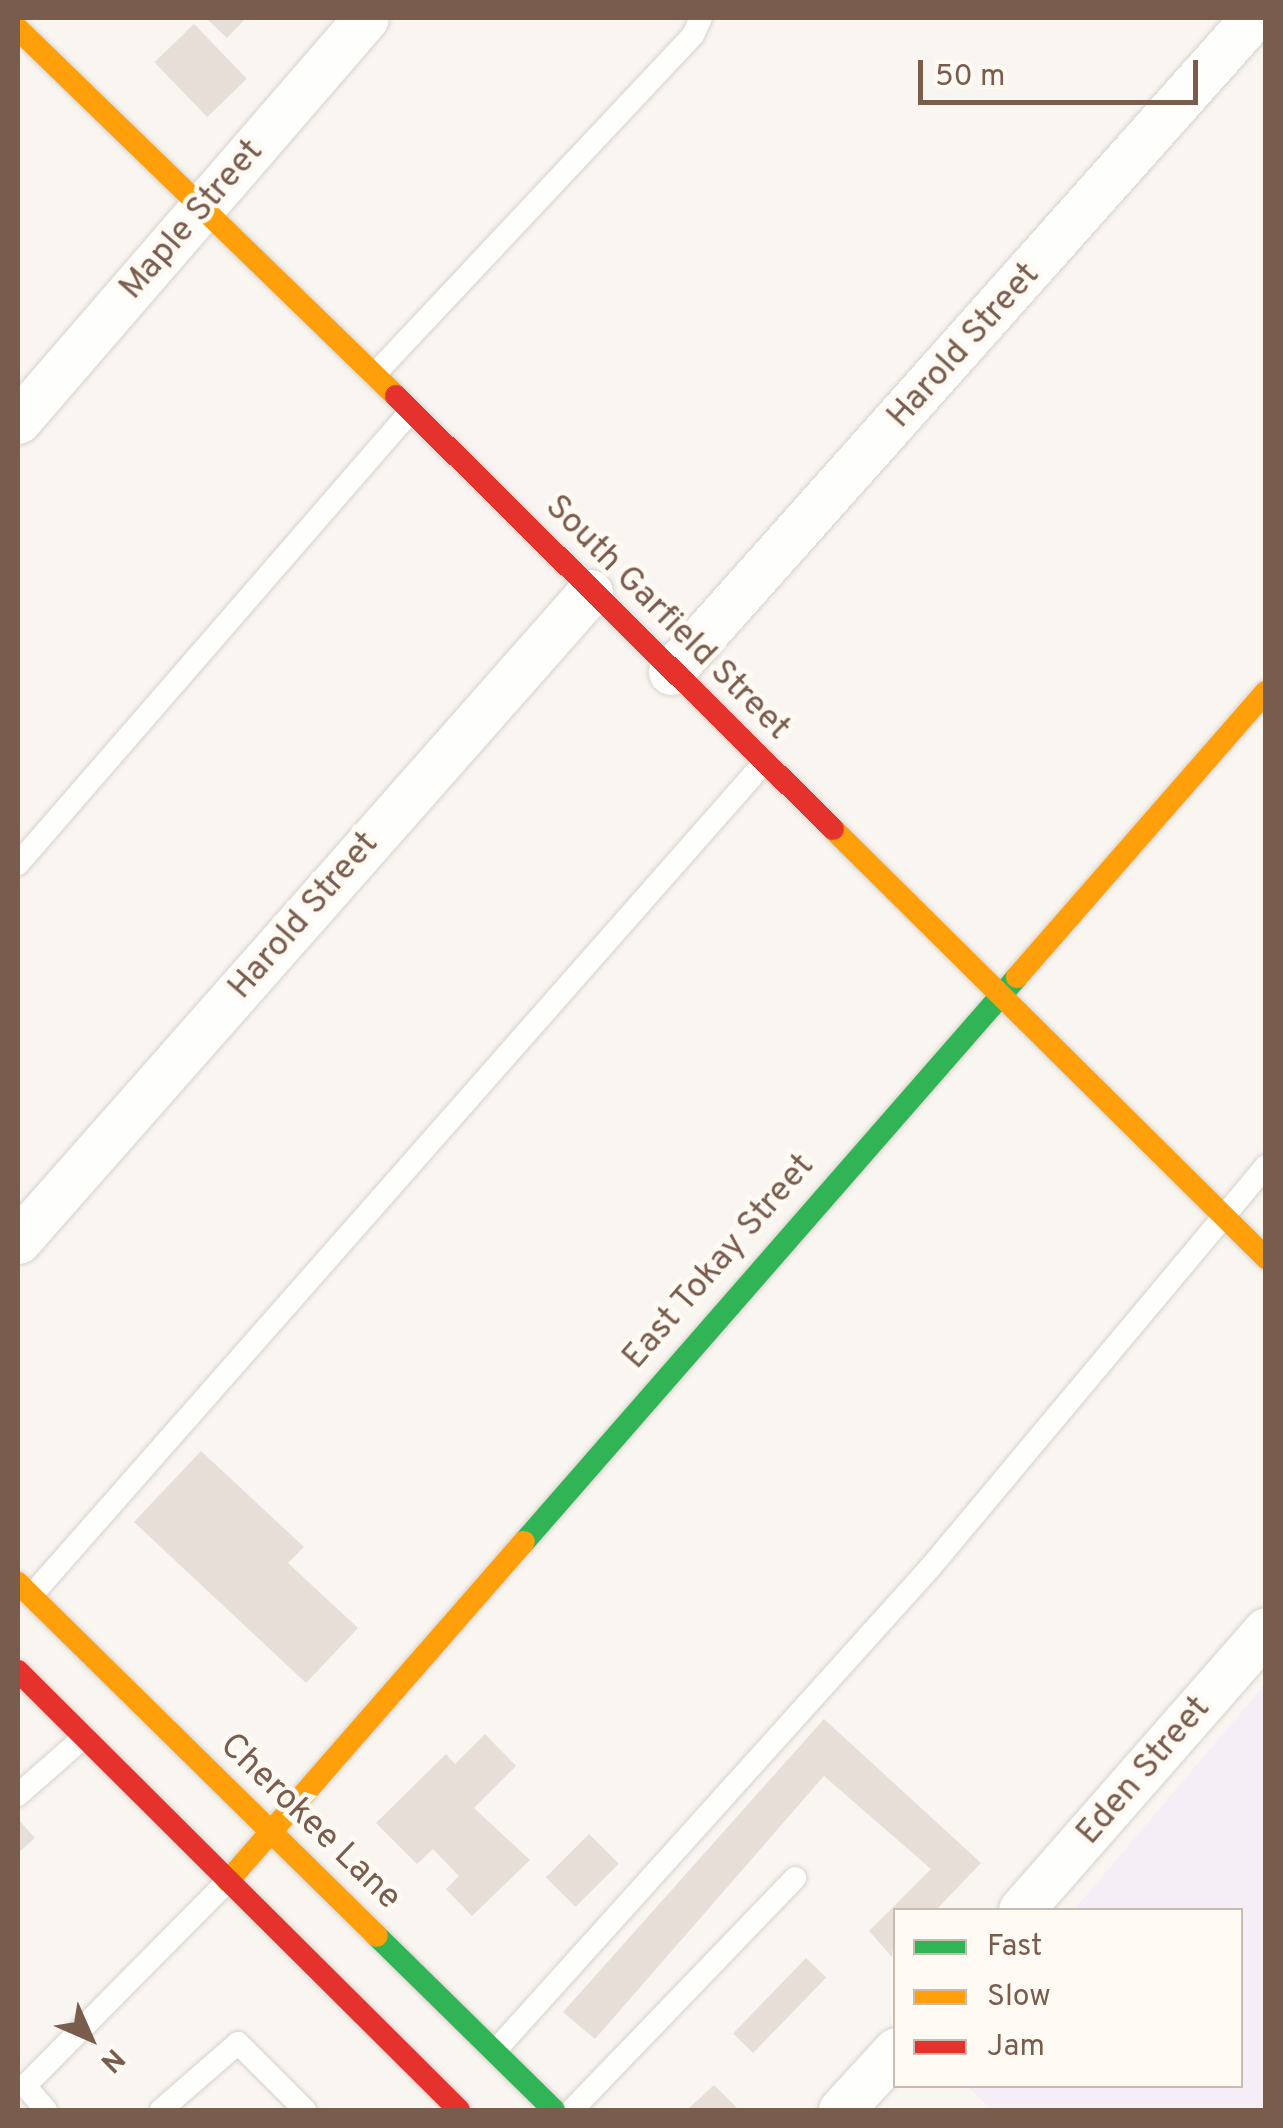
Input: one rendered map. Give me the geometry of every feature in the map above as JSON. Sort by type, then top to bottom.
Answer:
[{"type":"street","name":"Maple Street","points":[[18,421],[366,18]]},
{"type":"street","name":"Harold Street","points":[[671,672],[1252,18]]},
{"type":"street","name":"South Garfield Street","points":[[18,29],[204,206],[1266,1258]]},
{"type":"street","name":"Harold Street","points":[[18,1241],[590,592]]},
{"type":"street","name":"East Tokay Street","points":[[228,1880],[272,1835],[1000,992],[1266,692]]},
{"type":"street","name":"Cherokee Lane","points":[[24,1589],[554,2110]]},
{"type":"street","name":"Eden Street","points":[[1023,1908],[1266,1630]]},
{"type":"street","points":[[18,1671],[458,2110]]},
{"type":"street","points":[[841,2110],[893,2053]]},
{"type":"lane","points":[[373,376],[702,18]]},
{"type":"lane","points":[[18,864],[410,412]]},
{"type":"lane","points":[[24,1589],[764,764]]},
{"type":"lane","points":[[495,2050],[929,1570],[1222,1214],[1266,1166]]},
{"type":"lane","points":[[18,1795],[84,1737]]},
{"type":"lane","points":[[572,2110],[795,1878]]},
{"type":"lane","points":[[46,2110],[21,2089],[228,1880]]},
{"type":"lane","points":[[161,2110],[238,2043],[305,2110]]},
{"type":"shaded area","points":[[1265,1684],[1265,2110],[992,2110],[969,2088],[1243,2088],[1243,1908],[1076,1908]]},
{"type":"building","points":[[206,18],[246,18],[227,38]]},
{"type":"building","points":[[194,24],[247,79],[207,117],[154,62]]},
{"type":"building","points":[[201,1451],[304,1547],[288,1563],[358,1628],[306,1683],[134,1522]]},
{"type":"building","points":[[824,1719],[981,1863],[938,1908],[893,1908],[892,1957],[869,1931],[931,1869],[824,1776],[595,2039],[563,2012]]},
{"type":"building","points":[[485,1734],[516,1766],[474,1808],[530,1860],[472,1916],[446,1889],[459,1876],[433,1849],[417,1864],[376,1823],[446,1754],[455,1764]]},
{"type":"building","points":[[18,1819],[35,1838],[18,1853]]},
{"type":"building","points":[[589,1834],[619,1864],[576,1907],[546,1877]]},
{"type":"building","points":[[806,1958],[826,1977],[753,2053],[733,2034]]},
{"type":"building","points":[[714,2085],[739,2110],[687,2110]]},
{"type":"traffic: fast","points":[[524,1542],[1017,977]]},
{"type":"traffic: fast","points":[[377,1936],[554,2110]]},
{"type":"traffic: slow","points":[[18,29],[396,396]]},
{"type":"traffic: slow","points":[[1017,977],[1266,692]]},
{"type":"traffic: slow","points":[[833,829],[1266,1258]]},
{"type":"traffic: slow","points":[[228,1881],[524,1542]]},
{"type":"traffic: slow","points":[[18,1583],[377,1936]]},
{"type":"traffic: jam","points":[[396,396],[833,829]]},
{"type":"traffic: jam","points":[[18,1671],[459,2110]]}]
